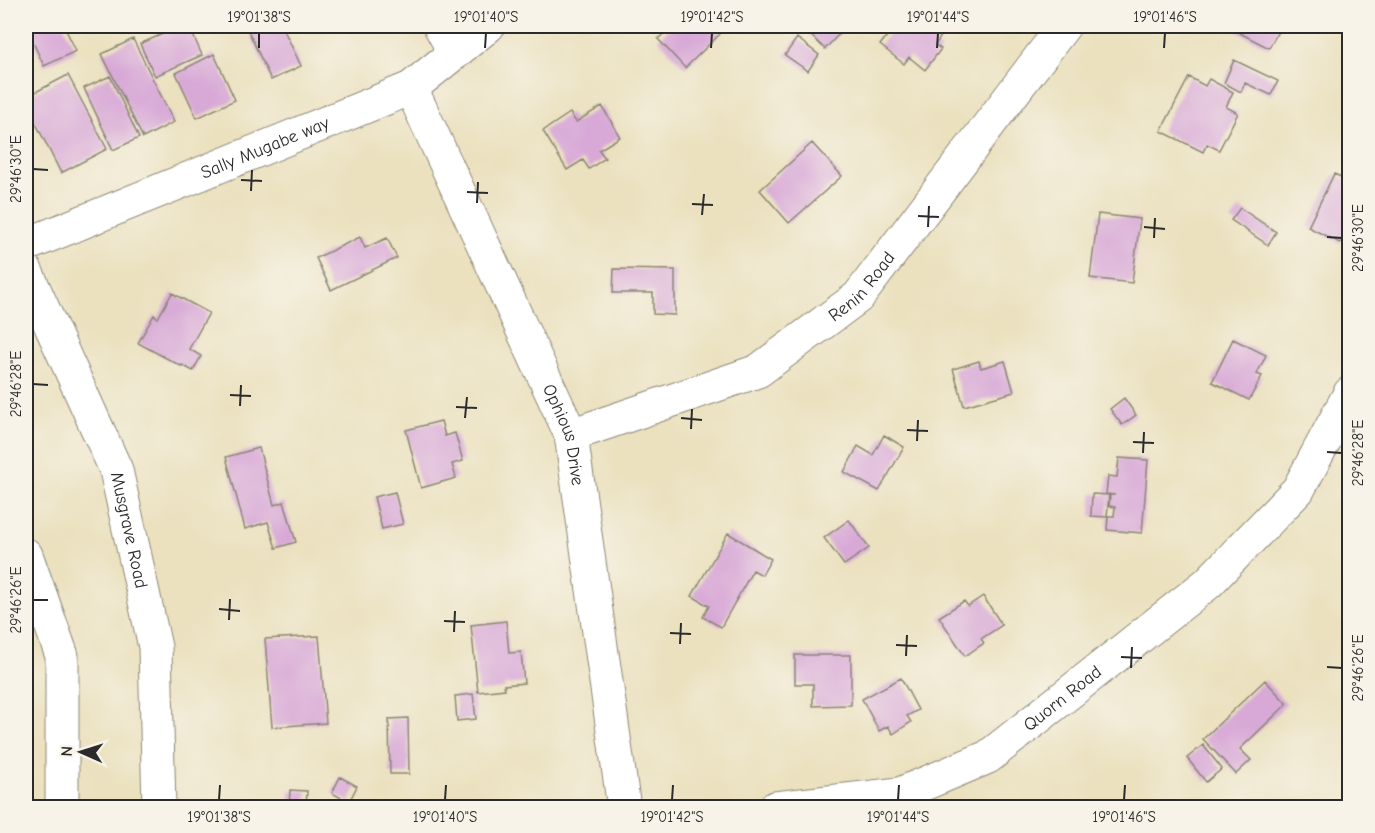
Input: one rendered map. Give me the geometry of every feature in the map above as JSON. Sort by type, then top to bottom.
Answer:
[{"type":"street","name":"Sally Mugabe way","points":[[26,245],[411,88],[447,39],[488,26]]},
{"type":"street","name":"Renin Road","points":[[571,435],[758,371],[858,297],[1064,26]]},
{"type":"street","name":"Ophious Drive","points":[[411,88],[571,435],[624,807]]},
{"type":"street","name":"Musgrave Road","points":[[26,271],[116,470],[155,647],[159,807]]},
{"type":"street","name":"Quorn Road","points":[[775,807],[900,794],[988,757],[1208,583],[1298,490],[1350,393]]},
{"type":"street","points":[[26,555],[62,656],[62,807]]},
{"type":"building","points":[[64,26],[76,51],[44,66],[26,27]]},
{"type":"building","points":[[181,26],[189,26],[202,55],[155,76],[140,44]]},
{"type":"building","points":[[246,26],[282,26],[301,66],[271,80]]},
{"type":"building","points":[[672,26],[711,26],[720,34],[685,68],[658,39]]},
{"type":"building","points":[[801,26],[833,26],[840,33],[825,49]]},
{"type":"building","points":[[895,26],[948,26],[935,45],[941,49],[925,70],[909,57],[904,64],[880,45]]},
{"type":"building","points":[[1226,26],[1281,26],[1269,48]]},
{"type":"building","points":[[797,38],[819,55],[808,71],[785,55]]},
{"type":"building","points":[[133,39],[174,122],[143,138],[102,54]]},
{"type":"building","points":[[214,54],[235,100],[197,118],[176,73]]},
{"type":"building","points":[[1234,60],[1278,81],[1271,95],[1245,83],[1241,92],[1224,83]]},
{"type":"building","points":[[68,75],[107,149],[61,173],[26,104],[26,97]]},
{"type":"building","points":[[110,76],[139,138],[113,150],[84,88]]},
{"type":"building","points":[[1189,77],[1205,86],[1209,79],[1233,92],[1226,107],[1238,113],[1219,150],[1207,144],[1203,152],[1161,131]]},
{"type":"building","points":[[602,106],[620,137],[599,150],[605,158],[589,169],[583,160],[567,170],[543,131],[570,113],[576,122]]},
{"type":"building","points":[[812,143],[842,176],[789,223],[760,190]]},
{"type":"building","points":[[1334,174],[1350,181],[1350,224],[1340,243],[1308,227]]},
{"type":"building","points":[[1240,208],[1276,232],[1268,245],[1231,220]]},
{"type":"building","points":[[1098,214],[1140,219],[1132,283],[1090,278]]},
{"type":"building","points":[[360,237],[365,248],[387,238],[397,258],[331,290],[316,258]]},
{"type":"building","points":[[614,269],[675,270],[675,315],[653,314],[653,293],[613,293]]},
{"type":"building","points":[[172,293],[209,313],[189,349],[201,356],[193,371],[138,343],[154,315],[158,318]]},
{"type":"building","points":[[1233,339],[1266,355],[1257,374],[1262,376],[1249,400],[1212,382]]},
{"type":"building","points":[[979,361],[981,368],[1005,361],[1014,392],[964,406],[953,369]]},
{"type":"building","points":[[1124,398],[1136,415],[1122,425],[1110,409]]},
{"type":"building","points":[[441,421],[445,436],[455,433],[463,461],[452,464],[456,478],[421,488],[406,430]]},
{"type":"building","points":[[884,435],[904,447],[879,491],[844,472],[858,446],[873,455]]},
{"type":"building","points":[[259,448],[274,505],[284,502],[296,542],[276,548],[268,522],[245,529],[226,457]]},
{"type":"building","points":[[1119,458],[1148,460],[1142,533],[1107,530],[1108,516],[1114,516],[1115,507],[1109,506],[1110,495],[1115,495],[1106,494],[1108,476],[1117,477]]},
{"type":"building","points":[[395,492],[403,524],[382,529],[374,497]]},
{"type":"building","points":[[1092,494],[1109,495],[1107,517],[1091,516]]},
{"type":"building","points":[[849,520],[869,548],[844,565],[824,538]]},
{"type":"building","points":[[728,533],[771,559],[762,575],[753,570],[721,627],[703,617],[709,606],[692,596]]},
{"type":"building","points":[[983,596],[1002,625],[981,639],[984,643],[965,656],[939,617],[964,601],[968,606]]},
{"type":"building","points":[[506,621],[509,653],[521,652],[524,683],[504,685],[505,689],[478,692],[471,625]]},
{"type":"building","points":[[319,636],[326,723],[272,727],[265,639]]},
{"type":"building","points":[[795,655],[851,655],[851,705],[813,706],[813,684],[795,684]]},
{"type":"building","points":[[901,678],[918,710],[907,716],[911,722],[893,734],[888,726],[879,731],[862,699]]},
{"type":"building","points":[[1265,680],[1287,704],[1240,749],[1251,760],[1236,774],[1203,739]]},
{"type":"building","points":[[473,694],[476,719],[457,721],[455,696]]},
{"type":"building","points":[[408,718],[409,774],[390,774],[389,719]]},
{"type":"building","points":[[1203,745],[1222,769],[1206,782],[1187,758]]},
{"type":"building","points":[[340,777],[357,786],[349,802],[332,793]]},
{"type":"building","points":[[290,790],[307,791],[306,808],[289,808]]}]
